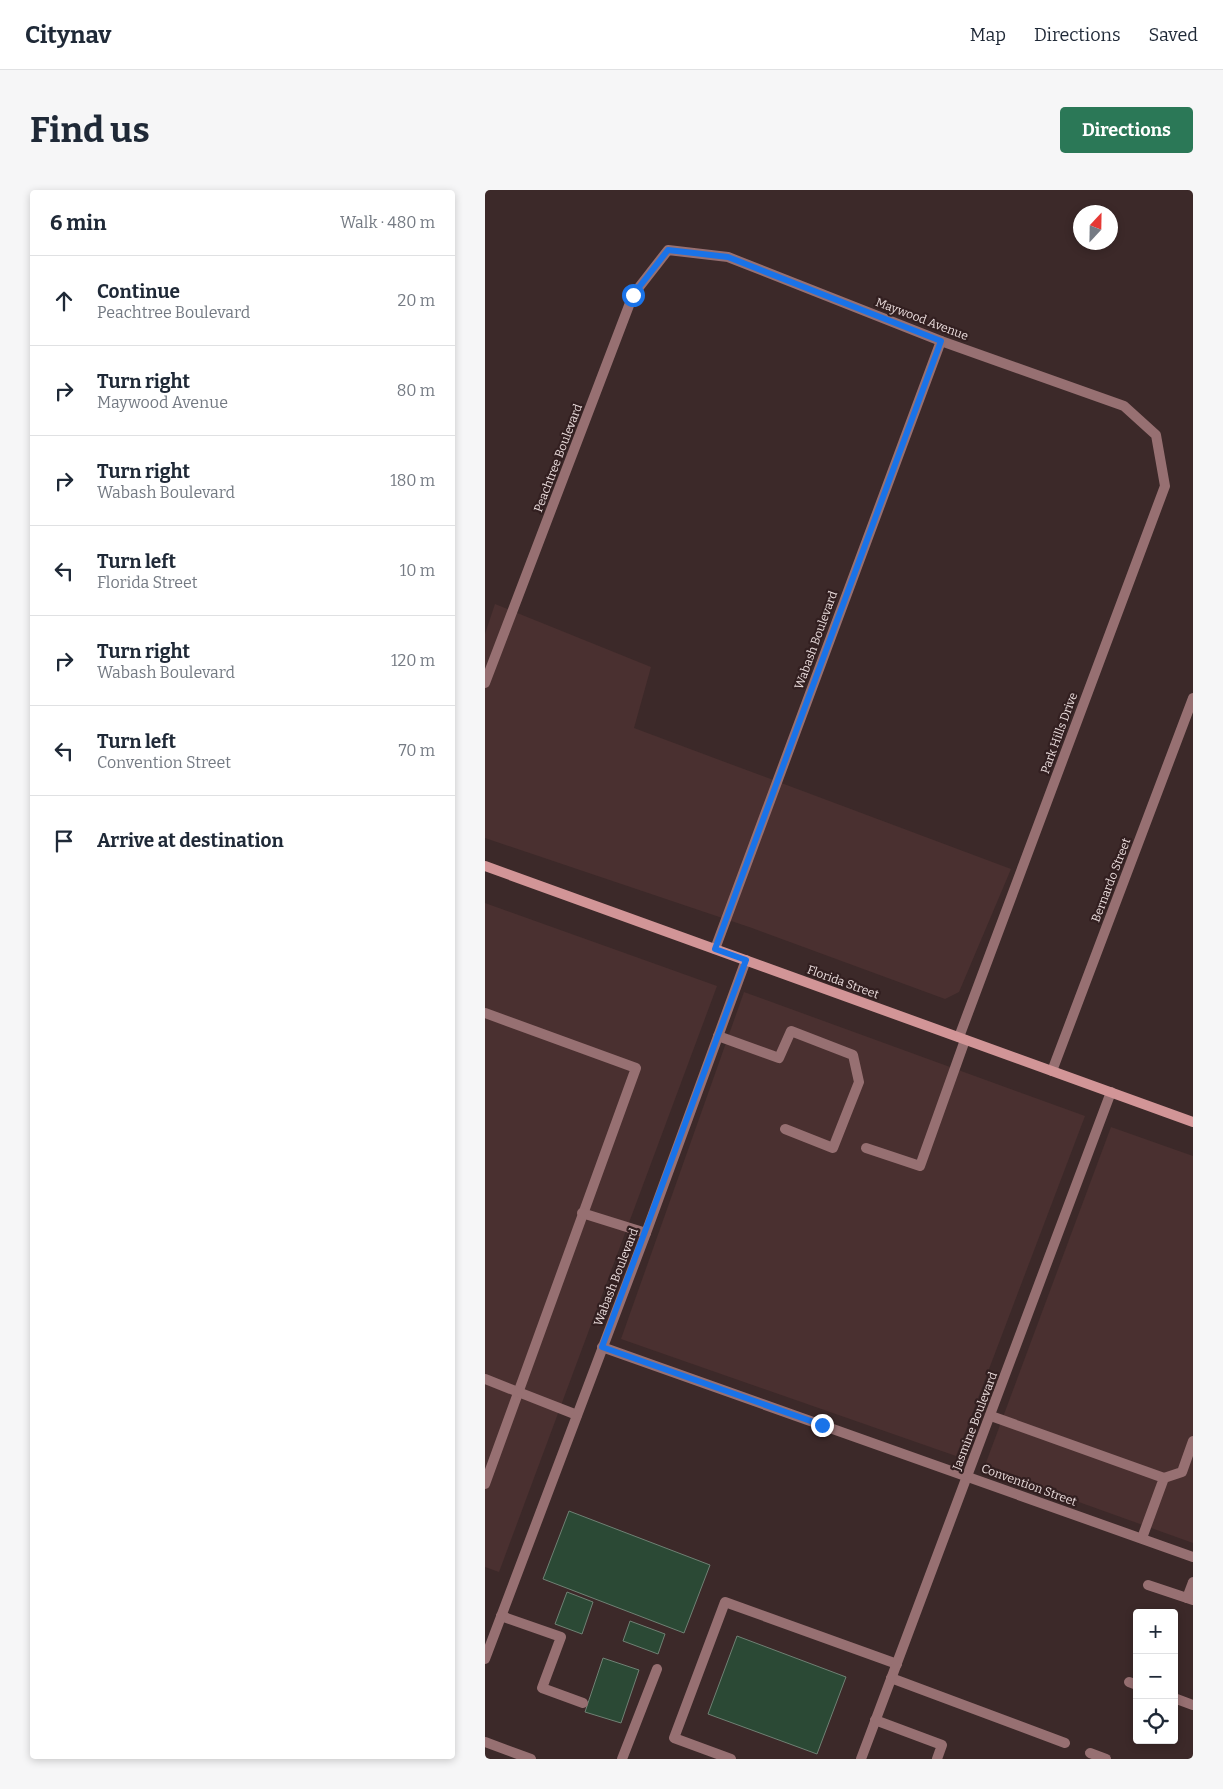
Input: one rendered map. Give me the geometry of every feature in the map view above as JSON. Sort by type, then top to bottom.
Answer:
[{"type":"main road","name":"Florida Street","points":[[485,866],[1193,1122]]},
{"type":"street","name":"Maywood Avenue","points":[[668,250],[728,257],[941,341],[1124,406],[1156,435]]},
{"type":"street","name":"Peachtree Boulevard","points":[[485,683],[633,295],[668,250]]},
{"type":"street","name":"Wabash Boulevard","points":[[715,949],[941,341]]},
{"type":"street","name":"Park Hills Drive","points":[[866,1148],[920,1166],[962,1038],[1165,486],[1156,435]]},
{"type":"street","name":"Bernardo Street","points":[[1052,1071],[1193,698]]},
{"type":"street","name":"Wabash Boulevard","points":[[485,1659],[646,1233],[746,960]]},
{"type":"street","points":[[485,1012],[636,1068],[485,1484]]},
{"type":"street","points":[[717,1036],[779,1058],[791,1031],[853,1055],[859,1082],[833,1148],[785,1130]]},
{"type":"street","name":"Jasmine Boulevard","points":[[861,1759],[1111,1092]]},
{"type":"street","points":[[582,1213],[646,1233]]},
{"type":"street","name":"Convention Street","points":[[602,1347],[1193,1557]]},
{"type":"street","points":[[485,1379],[577,1415]]},
{"type":"street","points":[[991,1416],[1164,1478],[1182,1472],[1193,1441]]},
{"type":"street","points":[[1142,1538],[1164,1478]]},
{"type":"street","points":[[1148,1585],[1190,1599],[1193,1582]]},
{"type":"street","points":[[731,1759],[674,1738],[725,1602],[897,1664]]},
{"type":"street","points":[[501,1616],[561,1638],[542,1688],[583,1703]]},
{"type":"street","points":[[622,1759],[657,1669]]},
{"type":"street","points":[[891,1678],[1065,1743]]},
{"type":"street","points":[[1177,1699],[1193,1705]]},
{"type":"street","points":[[875,1720],[942,1745],[937,1759]]},
{"type":"street","points":[[485,1742],[531,1759]]},
{"type":"street","points":[[1090,1753],[1107,1759]]},
{"type":"shaded area","points":[[495,604],[651,667],[634,728],[1011,869],[959,992],[945,999],[752,928],[485,838],[485,634]]},
{"type":"shaded area","points":[[485,903],[717,986],[499,1572],[485,1567]]},
{"type":"shaded area","points":[[744,992],[1085,1116],[956,1456],[621,1339]]},
{"type":"shaded area","points":[[1111,1127],[1193,1156],[1193,1543],[984,1468]]},
{"type":"building","points":[[569,1511],[710,1565],[684,1633],[543,1579]]},
{"type":"building","points":[[567,1592],[593,1602],[582,1634],[555,1624]]},
{"type":"building","points":[[630,1621],[665,1634],[658,1654],[623,1641]]},
{"type":"building","points":[[737,1636],[846,1677],[817,1754],[708,1714]]},
{"type":"building","points":[[603,1658],[639,1670],[621,1723],[585,1712]]},
{"type":"route","points":[[633,295],[668,250],[728,257],[941,341],[715,949],[746,960],[602,1347],[822,1425]]}]
